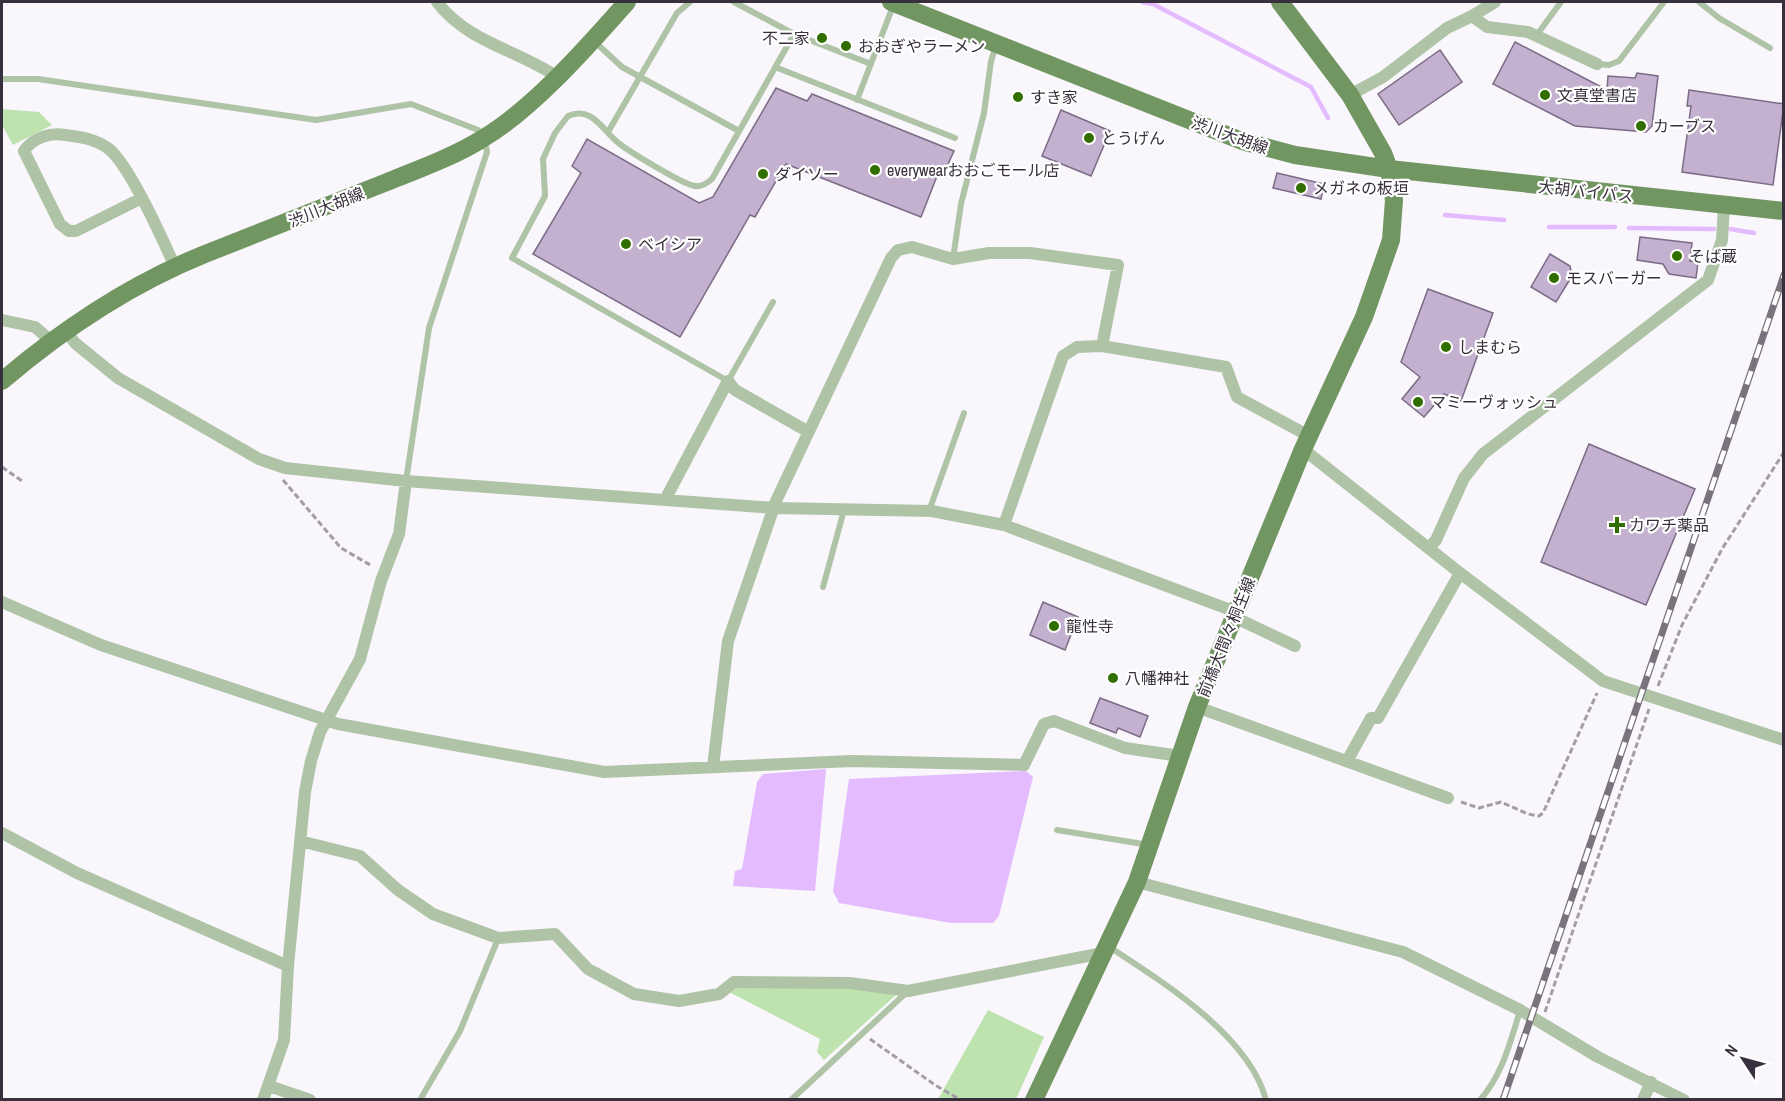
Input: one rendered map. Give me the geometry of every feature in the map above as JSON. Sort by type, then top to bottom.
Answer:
[{"type":"main road","name":"渋川大胡線","points":[[2,381],[58,336],[123,294],[175,267],[399,177],[484,138],[524,107],[627,2]]},
{"type":"main road","name":"渋川大胡線","points":[[893,2],[1242,141],[1295,156],[1389,169]]},
{"type":"main road","points":[[1280,2],[1350,95],[1368,123],[1389,169]]},
{"type":"main road","name":"大胡バイパス","points":[[1389,169],[1784,211]]},
{"type":"main road","name":"前橋大間々桐生線","points":[[1034,1100],[1137,882],[1197,707],[1306,442],[1364,317],[1391,240],[1394,210],[1389,169]]},
{"type":"street","points":[[437,2],[471,33],[537,64],[556,76]]},
{"type":"street","points":[[1350,95],[1383,77],[1447,28],[1495,2]]},
{"type":"street","points":[[1472,16],[1487,27],[1517,29],[1597,64]]},
{"type":"street","points":[[140,199],[76,231],[69,231],[60,224],[24,151],[28,145],[55,133],[92,139],[115,155],[140,199],[175,267]]},
{"type":"street","points":[[1429,548],[1436,540],[1464,478],[1483,454],[1708,280],[1722,240],[1725,205]]},
{"type":"street","points":[[713,767],[728,642],[775,508],[807,431],[891,258],[898,250],[912,247],[953,259],[989,253],[1030,253],[1118,265],[1102,346]]},
{"type":"street","points":[[2,320],[35,327],[75,343],[118,378],[259,459],[274,465],[294,470],[406,481],[666,498],[775,508],[929,511],[1004,525],[1235,615],[1295,646]]},
{"type":"street","points":[[1004,525],[1063,357],[1077,347],[1102,346],[1226,367],[1237,397],[1306,442],[1460,573],[1603,681],[1784,740]]},
{"type":"street","points":[[666,498],[728,381],[735,390],[807,431]]},
{"type":"street","points":[[263,1100],[284,1040],[288,966],[300,841],[309,769],[315,743],[360,659],[385,572],[399,534],[406,481]]},
{"type":"street","points":[[1347,762],[1371,718],[1378,718],[1460,573]]},
{"type":"street","points":[[2,602],[101,645],[326,721],[604,772],[852,761],[1024,765],[1044,724],[1054,721],[1125,748],[1180,756]]},
{"type":"street","points":[[1197,707],[1448,798]]},
{"type":"street","points":[[2,833],[77,873],[288,966]]},
{"type":"street","points":[[300,841],[360,856],[398,890],[433,914],[498,938],[555,934],[588,969],[634,993],[679,1000],[719,994],[734,982],[850,983],[908,991],[1105,949]]},
{"type":"street","points":[[1137,882],[1403,952],[1520,1010],[1598,1057],[1684,1100]]},
{"type":"street","points":[[1643,1100],[1651,1082]]},
{"type":"street","points":[[269,1086],[310,1100]]},
{"type":"lane","points":[[608,132],[677,13],[690,2]]},
{"type":"lane","points":[[734,2],[794,34],[871,63]]},
{"type":"lane","points":[[857,100],[893,2]]},
{"type":"lane","points":[[1536,36],[1561,2]]},
{"type":"lane","points":[[1597,64],[1609,65],[1619,61],[1664,2]]},
{"type":"lane","points":[[1699,2],[1719,18],[1770,48]]},
{"type":"lane","points":[[773,302],[728,381],[512,258],[545,196],[543,159],[562,121],[576,112],[584,113],[596,119],[629,151],[693,186],[705,184],[712,179],[794,34]]},
{"type":"lane","points":[[592,39],[611,60],[739,132]]},
{"type":"lane","points":[[953,259],[960,204],[984,113],[991,61],[998,42]]},
{"type":"lane","points":[[775,67],[956,138]]},
{"type":"lane","points":[[2,79],[38,79],[316,120],[411,104],[470,127],[484,138],[485,158],[429,328],[406,481]]},
{"type":"lane","points":[[929,511],[964,413]]},
{"type":"lane","points":[[823,587],[845,509]]},
{"type":"lane","points":[[1057,830],[1149,845]]},
{"type":"lane","points":[[420,1100],[460,1031],[498,938]]},
{"type":"lane","points":[[1105,949],[1190,1003],[1241,1053],[1263,1090],[1266,1100]]},
{"type":"lane","points":[[791,1100],[861,1032],[908,991]]},
{"type":"lane","points":[[1480,1100],[1491,1086],[1505,1060],[1520,1010]]},
{"type":"path","points":[[1541,1023],[1653,698],[1682,625],[1722,549],[1784,452]]},
{"type":"path","points":[[274,465],[293,493],[341,548],[385,572]]},
{"type":"path","points":[[2,467],[22,481]]},
{"type":"path","points":[[1448,798],[1479,808],[1506,802],[1528,814],[1539,816],[1566,767],[1573,743],[1603,681]]},
{"type":"path","points":[[861,1032],[935,1085],[961,1100]]},
{"type":"green space","points":[[2,109],[39,112],[52,125],[13,145],[2,125]]},
{"type":"green space","points":[[740,987],[850,987],[896,995],[824,1060],[817,1052],[820,1039],[729,992]]},
{"type":"green space","points":[[988,1010],[1044,1037],[1016,1099],[938,1099]]},
{"type":"shaded area","points":[[826,769],[815,891],[733,886],[735,871],[742,869],[757,782],[763,774]]},
{"type":"shaded area","points":[[1026,771],[1033,777],[999,916],[993,923],[951,923],[839,903],[833,891],[849,779]]},
{"type":"building","points":[[1515,42],[1607,90],[1608,76],[1635,78],[1637,73],[1658,76],[1652,126],[1646,132],[1575,126],[1493,84]]},
{"type":"building","points":[[1440,50],[1462,82],[1399,125],[1378,94]]},
{"type":"building","points":[[776,88],[807,101],[812,94],[954,151],[944,173],[939,171],[921,217],[786,164],[755,217],[750,215],[680,337],[533,254],[581,173],[572,166],[587,139],[699,203],[713,197]]},
{"type":"building","points":[[1689,90],[1784,104],[1773,185],[1682,172],[1691,106],[1687,106]]},
{"type":"building","points":[[1061,110],[1110,131],[1091,176],[1042,156]]},
{"type":"building","points":[[1277,173],[1324,184],[1321,199],[1273,188]]},
{"type":"building","points":[[1640,237],[1692,243],[1690,261],[1698,262],[1696,278],[1669,274],[1663,264],[1637,260]]},
{"type":"building","points":[[1550,254],[1570,266],[1572,276],[1556,302],[1531,287]]},
{"type":"building","points":[[1428,289],[1493,313],[1461,401],[1444,394],[1424,417],[1402,399],[1420,377],[1401,362]]},
{"type":"building","name":"カワチ薬品","points":[[1589,444],[1695,489],[1646,605],[1541,562]]},
{"type":"building","name":"龍性寺","points":[[1043,602],[1078,617],[1065,650],[1030,635]]},
{"type":"building","points":[[1100,698],[1148,716],[1140,737],[1118,728],[1116,733],[1090,723]]},
{"type":"waterway","points":[[1142,2],[1153,4],[1311,87],[1328,118]]},
{"type":"waterway","points":[[1445,215],[1504,220]]},
{"type":"waterway","points":[[1549,227],[1615,227]]},
{"type":"waterway","points":[[1629,228],[1714,229]]},
{"type":"waterway","points":[[1730,229],[1754,233]]},
{"type":"railway","points":[[1503,1100],[1784,275]]},
{"type":"place","name":"不二家","points":[[822,38]]},
{"type":"place","name":"おおぎやラーメン","points":[[846,46]]},
{"type":"place","name":"文真堂書店","points":[[1545,95]]},
{"type":"place","name":"すき家","points":[[1018,97]]},
{"type":"place","name":"カーブス","points":[[1641,126]]},
{"type":"place","name":"とうげん","points":[[1089,138]]},
{"type":"place","name":"everywearおおごモール店","points":[[875,170]]},
{"type":"place","name":"ダイソー","points":[[763,174]]},
{"type":"place","name":"メガネの板垣","points":[[1301,188]]},
{"type":"place","name":"ベイシア","points":[[626,244]]},
{"type":"place","name":"そば蔵","points":[[1677,256]]},
{"type":"place","name":"モスバーガー","points":[[1554,278]]},
{"type":"place","name":"しまむら","points":[[1446,347]]},
{"type":"place","name":"マミーヴォッシュ","points":[[1418,402]]},
{"type":"place","name":"カワチ薬品","points":[[1617,525]]},
{"type":"place","name":"龍性寺","points":[[1054,626]]},
{"type":"place","name":"八幡神社","points":[[1113,678]]}]
